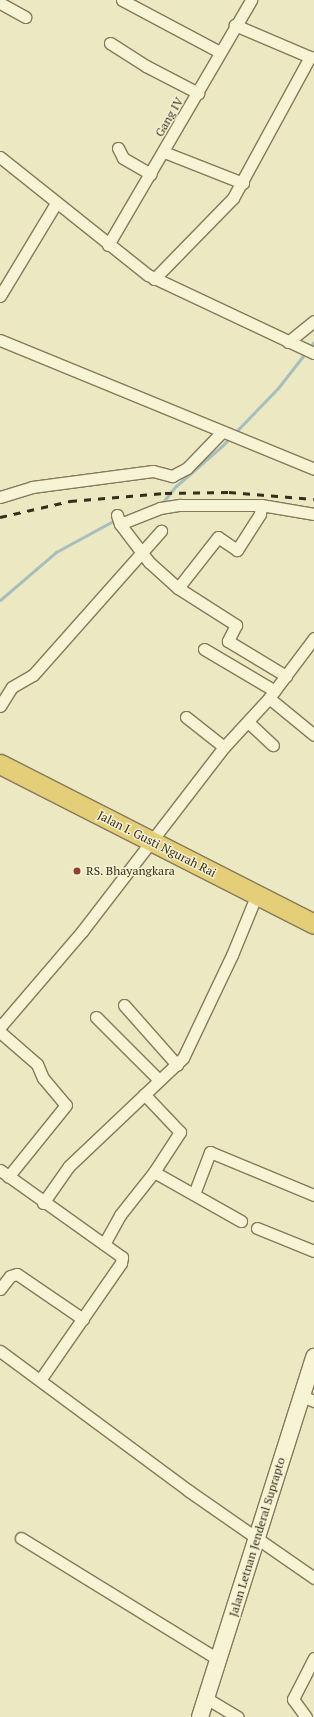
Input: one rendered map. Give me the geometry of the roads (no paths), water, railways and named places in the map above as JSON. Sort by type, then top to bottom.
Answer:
[{"type":"highway","name":"Jalan I. Gusti Ngurah Rai","points":[[0,764],[314,924]]},
{"type":"main road","name":"Jalan Letnan Jenderal Suprapto","points":[[200,1717],[256,1539],[308,1398],[314,1357]]},
{"type":"street","points":[[122,0],[220,52]]},
{"type":"street","name":"Gang IV","points":[[108,245],[164,152],[235,25],[251,0]]},
{"type":"street","points":[[0,3],[25,17]]},
{"type":"street","points":[[154,279],[221,212],[243,183],[310,57],[235,25]]},
{"type":"street","points":[[110,43],[146,66],[198,93]]},
{"type":"street","points":[[118,148],[123,158],[151,174]]},
{"type":"street","points":[[164,152],[243,183]]},
{"type":"street","points":[[0,157],[108,245],[154,279],[312,352]]},
{"type":"street","points":[[0,296],[56,203]]},
{"type":"street","points":[[291,343],[314,321]]},
{"type":"street","points":[[0,340],[235,438],[314,469]]},
{"type":"street","points":[[2,495],[32,488],[153,471],[172,476],[187,468],[223,433]]},
{"type":"street","points":[[286,676],[228,641],[236,625],[178,588],[142,552],[119,520],[160,508],[180,505],[261,505],[314,514]]},
{"type":"street","points":[[178,588],[218,536],[237,550],[260,514],[261,505]]},
{"type":"street","points":[[0,706],[12,687],[33,675],[161,531]]},
{"type":"street","points":[[0,1027],[83,930],[154,842],[224,747],[272,695],[314,638]]},
{"type":"street","points":[[204,649],[272,695],[314,735]]},
{"type":"street","points":[[186,718],[224,747]]},
{"type":"street","points":[[248,722],[273,745]]},
{"type":"street","points":[[43,1203],[69,1166],[144,1094],[177,1065],[193,1039],[257,894]]},
{"type":"street","points":[[124,1005],[177,1065]]},
{"type":"street","points":[[96,1017],[159,1080]]},
{"type":"street","points":[[0,1032],[37,1064],[43,1078],[66,1105],[4,1174],[43,1203],[120,1254],[122,1259],[83,1320],[40,1380]]},
{"type":"street","points":[[104,1244],[120,1215],[154,1172],[180,1130],[144,1094]]},
{"type":"street","points":[[194,1194],[210,1152],[314,1195]]},
{"type":"street","points":[[154,1172],[240,1220]]},
{"type":"street","points":[[257,1228],[314,1251]]},
{"type":"street","points":[[0,1288],[10,1276],[17,1274],[83,1320]]},
{"type":"street","points":[[0,1350],[256,1539],[314,1578]]},
{"type":"street","points":[[21,1538],[219,1660]]},
{"type":"street","points":[[306,1717],[293,1699],[314,1658]]},
{"type":"street","points":[[206,1698],[238,1717]]},
{"type":"waterway","points":[[162,503],[176,486],[222,446],[278,388],[314,342]]},
{"type":"waterway","points":[[0,600],[56,552],[115,520]]},
{"type":"railway","points":[[0,517],[70,501],[165,493],[229,492],[314,499]]},
{"type":"place","name":"RS. Bhayangkara","points":[[77,871]]}]
